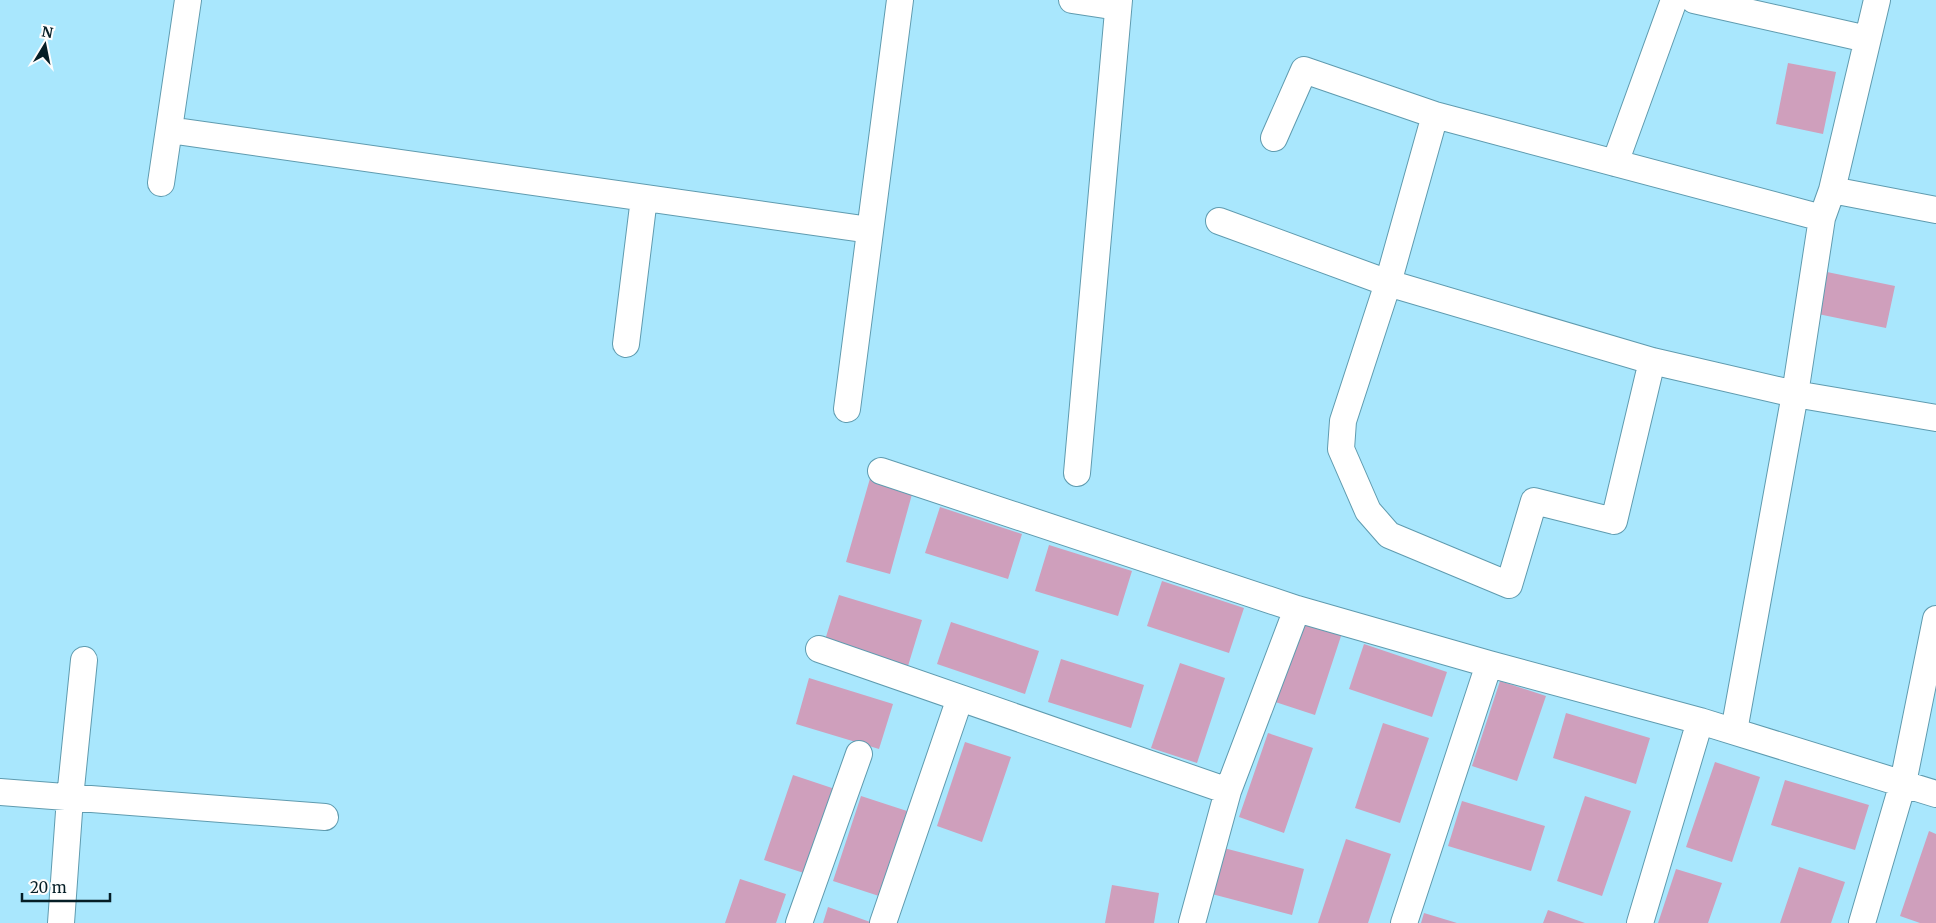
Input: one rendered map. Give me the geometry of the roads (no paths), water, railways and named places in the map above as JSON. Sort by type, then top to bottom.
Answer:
[{"type":"street","points":[[161,183],[188,0]]},
{"type":"street","points":[[847,409],[900,0]]},
{"type":"street","points":[[1072,0],[1119,3],[1077,473]]},
{"type":"street","points":[[1615,163],[1674,0]]},
{"type":"street","points":[[1694,0],[1867,39]]},
{"type":"street","points":[[1734,731],[1795,394],[1822,218],[1832,190],[1877,0]]},
{"type":"street","points":[[1274,138],[1304,70],[1435,115],[1822,218]]},
{"type":"street","points":[[1435,115],[1388,283],[1343,421],[1341,449],[1368,511],[1389,535],[1509,585],[1534,500],[1614,520],[1652,361]]},
{"type":"street","points":[[169,130],[870,230]]},
{"type":"street","points":[[1832,190],[1936,210]]},
{"type":"street","points":[[626,344],[644,198]]},
{"type":"street","points":[[1219,221],[1388,283],[1652,361],[1795,394],[1936,418]]},
{"type":"street","points":[[881,471],[1297,609],[1489,664],[1700,721],[1903,782],[1936,794]]},
{"type":"street","points":[[1200,921],[1228,791],[1297,609]]},
{"type":"street","points":[[1862,923],[1903,782],[1936,619]]},
{"type":"street","points":[[819,649],[1228,791]]},
{"type":"street","points":[[61,923],[70,798],[84,660]]},
{"type":"street","points":[[1404,923],[1489,664]]},
{"type":"street","points":[[883,923],[960,698]]},
{"type":"street","points":[[1640,923],[1700,721]]},
{"type":"street","points":[[799,923],[859,754]]},
{"type":"street","points":[[0,792],[325,817]]}]
